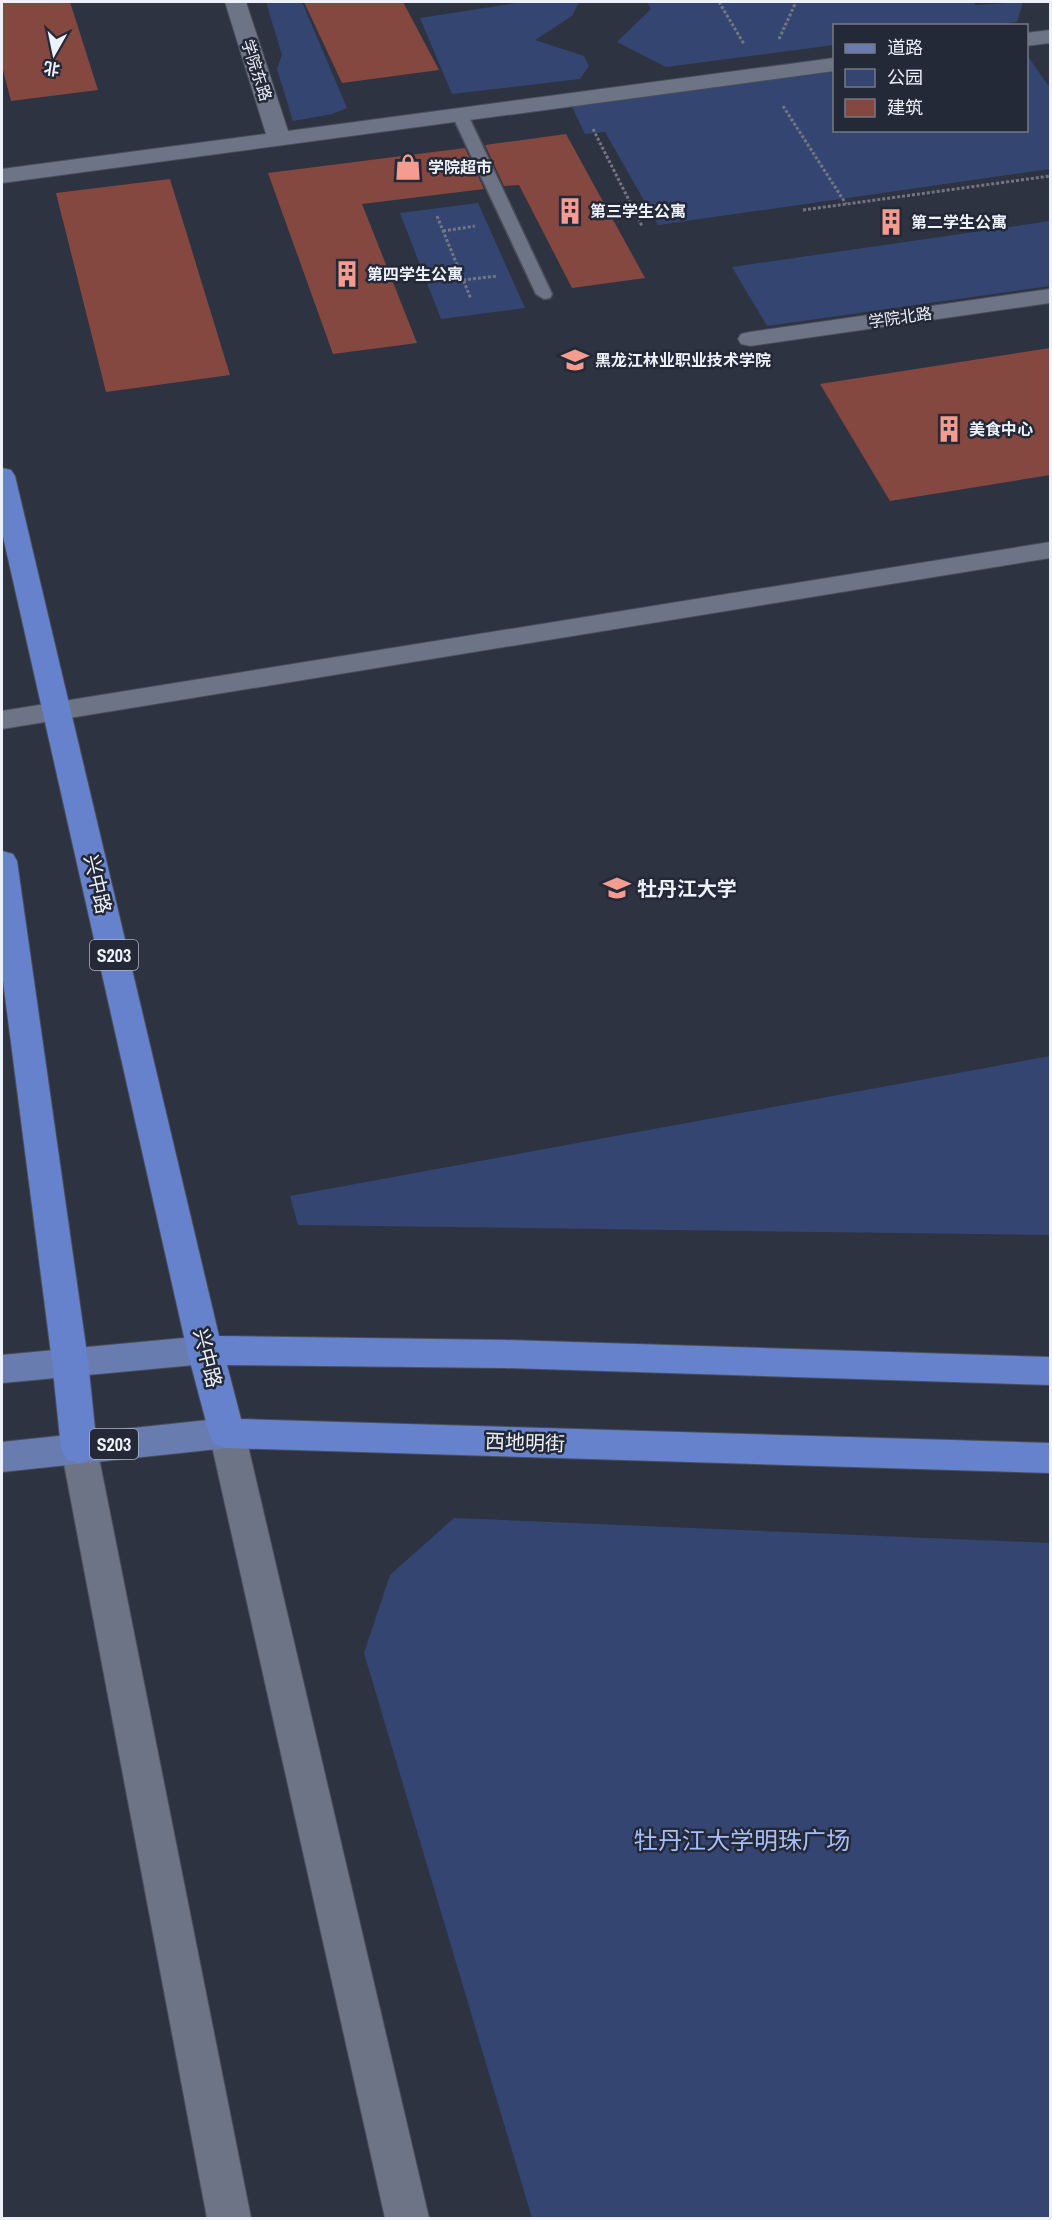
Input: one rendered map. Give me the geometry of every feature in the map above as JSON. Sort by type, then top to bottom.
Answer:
[{"type":"highway","name":"兴中路","points":[[2,476],[205,1350],[227,1433]]},
{"type":"highway","name":"S203","points":[[2,861],[70,1361],[79,1448]]},
{"type":"highway","points":[[205,1350],[505,1354],[1050,1371]]},
{"type":"highway","name":"西地明街","points":[[227,1433],[1050,1458]]},
{"type":"main road","points":[[2,1369],[205,1350]]},
{"type":"main road","name":"西地明街","points":[[2,1457],[227,1433]]},
{"type":"street","name":"学院东路","points":[[235,2],[279,138]]},
{"type":"street","points":[[1028,40],[1050,37]]},
{"type":"street","points":[[2,176],[833,65]]},
{"type":"street","name":"学院北路","points":[[750,339],[1050,296]]},
{"type":"street","points":[[2,720],[57,709],[1050,550]]},
{"type":"street","points":[[227,1433],[407,2218]]},
{"type":"street","points":[[79,1448],[229,2218]]},
{"type":"lane","points":[[460,115],[544,294]]},
{"type":"path","points":[[578,99],[642,226]]},
{"type":"path","points":[[802,210],[1050,176]]},
{"type":"path","points":[[437,216],[471,299]]},
{"type":"green space","points":[[266,2],[302,2],[347,108],[332,114],[293,121],[277,69],[282,55]]},
{"type":"green space","points":[[522,2],[579,2],[572,16],[535,40],[584,56],[589,66],[580,79],[452,94],[420,18]]},
{"type":"green space","points":[[647,2],[973,2],[976,5],[1023,2],[1017,22],[1002,24],[833,24],[833,45],[666,67],[617,42],[651,9]]},
{"type":"green space","points":[[1028,56],[1050,88],[1050,169],[658,225],[605,132],[585,134],[571,105],[833,72],[833,132],[1028,132]]},
{"type":"green space","points":[[478,203],[525,308],[441,319],[400,213]]},
{"type":"green space","points":[[1050,221],[1050,286],[767,326],[732,267]]},
{"type":"green space","points":[[1050,1056],[1050,1235],[298,1225],[290,1196]]},
{"type":"green space","name":"牡丹江大学明珠广场","points":[[454,1518],[1050,1543],[1050,2218],[532,2218],[364,1653],[390,1575]]},
{"type":"building","points":[[2,2],[70,2],[98,90],[11,101],[2,66]]},
{"type":"building","points":[[304,2],[403,2],[439,70],[342,83]]},
{"type":"building","name":"第三学生公寓","points":[[566,134],[645,278],[572,288],[519,185],[504,186],[485,145]]},
{"type":"building","name":"第四学生公寓","points":[[465,148],[484,189],[362,204],[417,343],[333,354],[268,173]]},
{"type":"building","points":[[170,179],[230,375],[106,392],[56,193]]},
{"type":"building","name":"美食中心","points":[[1050,348],[1050,475],[890,501],[820,384]]},
{"type":"place","name":"学院超市","points":[[408,167]]},
{"type":"place","name":"第三学生公寓","points":[[570,211]]},
{"type":"place","name":"第二学生公寓","points":[[891,222]]},
{"type":"place","name":"第四学生公寓","points":[[347,274]]},
{"type":"place","name":"黑龙江林业职业技术学院","points":[[575,360]]},
{"type":"place","name":"美食中心","points":[[949,429]]},
{"type":"place","name":"牡丹江大学","points":[[617,888]]}]
